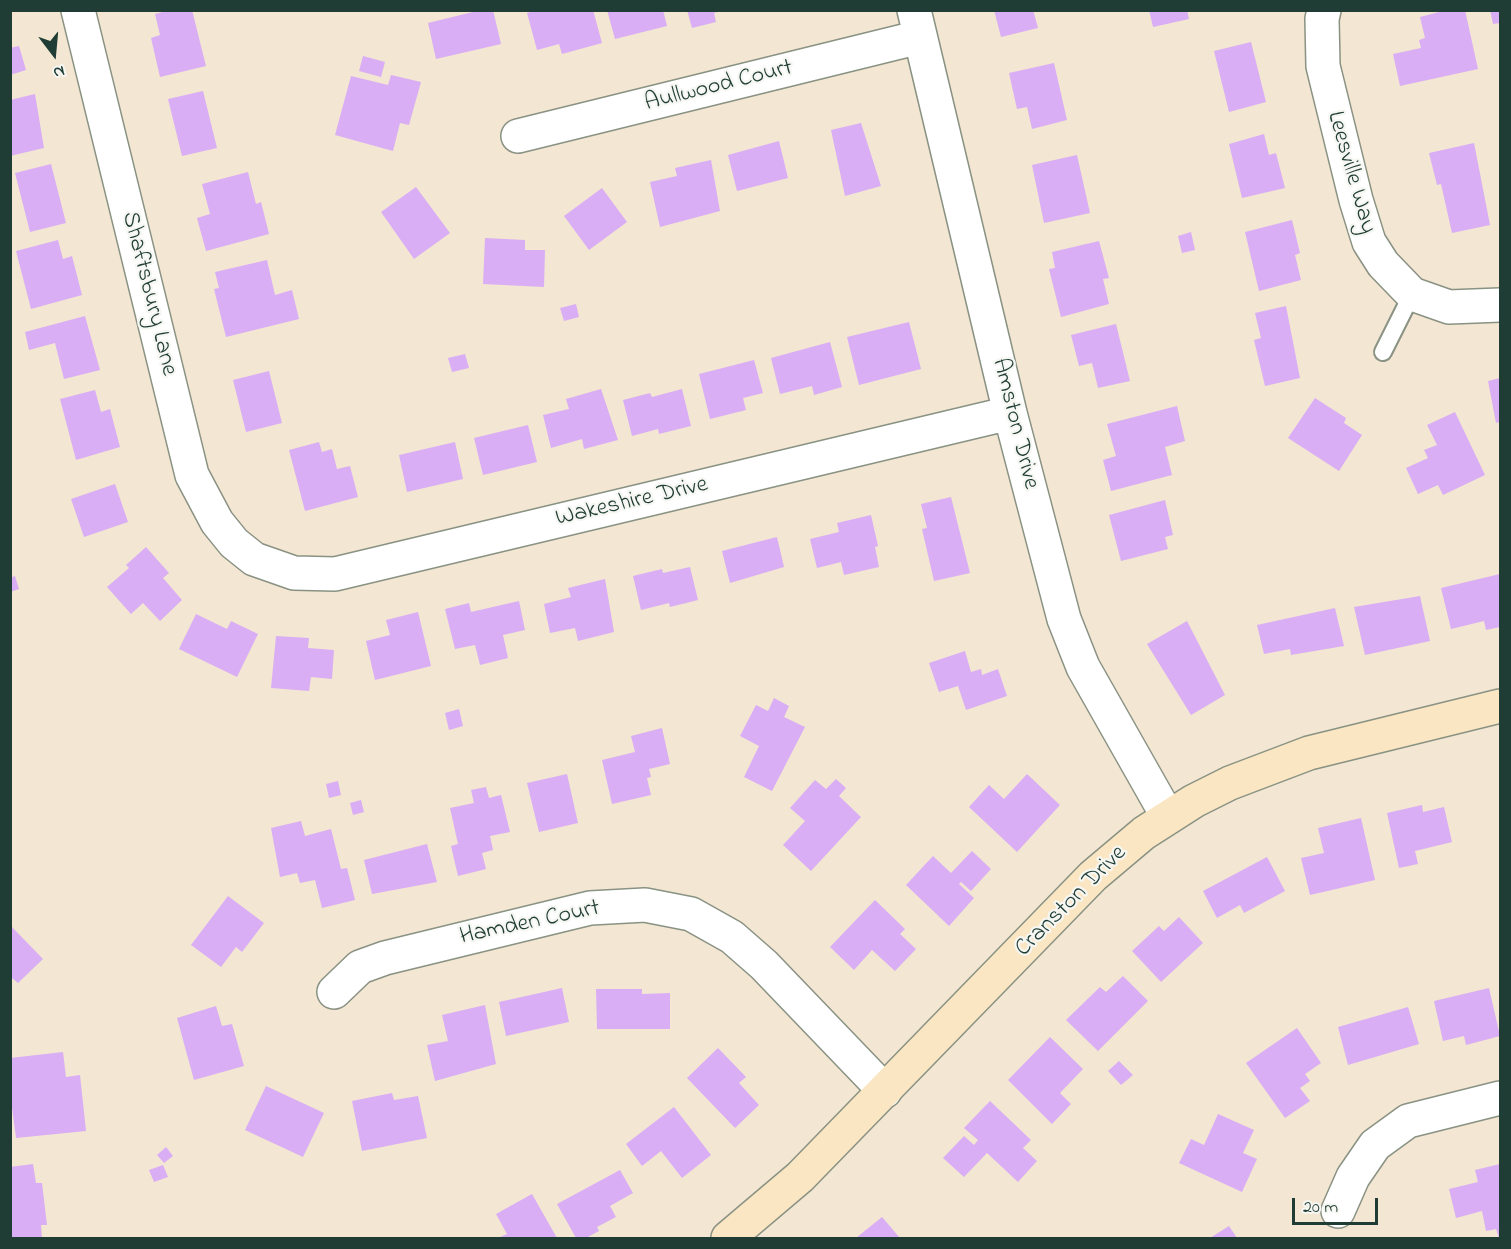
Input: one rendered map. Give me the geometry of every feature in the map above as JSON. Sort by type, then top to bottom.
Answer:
[{"type":"street","name":"Shaftsbury Lane","points":[[78,10],[192,475],[217,522],[234,543],[254,559]]},
{"type":"street","name":"Leesville Way","points":[[1323,15],[1323,66],[1361,222],[1369,242],[1383,264],[1412,294],[1449,307],[1500,305]]},
{"type":"street","name":"Aullwood Court","points":[[518,136],[917,24]]},
{"type":"street","name":"Amston Drive","points":[[917,24],[1010,413],[1064,619],[1083,667],[1168,818]]},
{"type":"street","name":"Wakeshire Drive","points":[[254,559],[294,573],[335,574],[1010,413]]},
{"type":"street","name":"Cranston Drive","points":[[742,1235],[1119,852],[1168,818],[1230,783],[1310,753],[1500,706]]},
{"type":"street","name":"Hamden Court","points":[[334,992],[360,967],[385,958],[590,908],[645,905],[691,914],[732,937],[764,965],[885,1091]]},
{"type":"street","points":[[1338,1211],[1353,1177],[1375,1145],[1408,1121],[1500,1098]]},
{"type":"lane","points":[[1383,352],[1412,294]]},
{"type":"building","points":[[170,10],[192,10],[206,66],[160,77],[151,38],[160,35],[155,14]]},
{"type":"building","points":[[481,10],[493,10],[501,44],[436,59],[428,23]]},
{"type":"building","points":[[537,10],[593,10],[602,43],[562,54],[559,44],[537,50],[527,13]]},
{"type":"building","points":[[607,10],[663,10],[667,26],[615,39]]},
{"type":"building","points":[[687,10],[721,11],[714,13],[716,22],[692,28]]},
{"type":"building","points":[[994,10],[1033,10],[1038,28],[1001,37]]},
{"type":"building","points":[[1149,10],[1187,10],[1189,19],[1153,27]]},
{"type":"building","points":[[1447,10],[1465,10],[1478,69],[1400,86],[1393,54],[1421,48],[1419,40],[1425,38],[1420,17]]},
{"type":"building","points":[[1490,10],[1500,10],[1500,23],[1493,24]]},
{"type":"building","points":[[1251,42],[1266,102],[1229,112],[1214,51]]},
{"type":"building","points":[[19,46],[26,70],[10,75],[10,48]]},
{"type":"building","points":[[363,56],[385,62],[381,77],[359,71]]},
{"type":"building","points":[[1054,63],[1067,120],[1032,129],[1027,107],[1017,109],[1009,73]]},
{"type":"building","points":[[391,75],[421,82],[409,125],[400,123],[393,151],[335,135],[351,76],[388,85]]},
{"type":"building","points":[[203,91],[217,148],[182,156],[168,99]]},
{"type":"building","points":[[35,94],[44,148],[10,156],[10,100]]},
{"type":"building","points":[[861,123],[881,186],[845,196],[831,130]]},
{"type":"building","points":[[1264,134],[1269,155],[1276,153],[1285,188],[1242,198],[1229,144]]},
{"type":"building","points":[[779,141],[788,178],[737,191],[728,155]]},
{"type":"building","points":[[1474,143],[1490,225],[1452,233],[1441,184],[1437,185],[1429,153]]},
{"type":"building","points":[[1077,155],[1090,213],[1044,223],[1032,165]]},
{"type":"building","points":[[711,160],[720,211],[660,227],[650,182],[677,176],[675,168]]},
{"type":"building","points":[[51,164],[66,223],[30,232],[15,173]]},
{"type":"building","points":[[248,172],[256,204],[261,202],[269,234],[206,251],[197,218],[210,214],[202,184]]},
{"type":"building","points":[[416,187],[450,233],[414,259],[381,212]]},
{"type":"building","points":[[602,188],[627,222],[589,250],[564,216]]},
{"type":"building","points":[[1292,220],[1300,253],[1295,255],[1301,280],[1259,291],[1245,232]]},
{"type":"building","points":[[1191,232],[1195,250],[1182,253],[1178,236]]},
{"type":"building","points":[[485,238],[525,240],[525,250],[545,250],[544,287],[483,284]]},
{"type":"building","points":[[58,240],[63,259],[72,256],[82,295],[31,309],[16,251]]},
{"type":"building","points":[[1099,241],[1109,278],[1103,279],[1109,304],[1061,317],[1049,269],[1055,268],[1052,252]]},
{"type":"building","points":[[267,260],[275,295],[292,290],[299,319],[226,337],[214,289],[219,288],[215,272]]},
{"type":"building","points":[[576,304],[579,317],[564,321],[560,308]]},
{"type":"building","points":[[1286,306],[1300,378],[1265,386],[1254,340],[1261,338],[1255,313]]},
{"type":"building","points":[[85,316],[100,370],[64,379],[55,343],[29,350],[25,332]]},
{"type":"building","points":[[909,322],[921,369],[859,385],[847,337]]},
{"type":"building","points":[[1116,324],[1130,381],[1098,388],[1092,363],[1079,366],[1071,335]]},
{"type":"building","points":[[830,342],[842,387],[814,395],[812,386],[780,394],[771,358]]},
{"type":"building","points":[[465,354],[469,368],[452,372],[448,358]]},
{"type":"building","points":[[754,360],[763,393],[743,398],[746,410],[710,419],[699,374]]},
{"type":"building","points":[[269,371],[282,423],[246,432],[233,380]]},
{"type":"building","points":[[1500,378],[1500,422],[1496,423],[1488,381]]},
{"type":"building","points":[[601,389],[618,440],[584,449],[582,439],[551,448],[543,415],[569,409],[566,399]]},
{"type":"building","points":[[682,389],[691,426],[659,434],[658,429],[632,436],[623,400],[650,393],[652,397]]},
{"type":"building","points":[[95,390],[101,412],[110,409],[120,447],[76,460],[60,399]]},
{"type":"building","points":[[1315,398],[1346,418],[1344,423],[1362,435],[1339,471],[1288,438]]},
{"type":"building","points":[[1177,406],[1185,441],[1165,447],[1172,475],[1111,491],[1103,460],[1116,456],[1107,424]]},
{"type":"building","points":[[1455,412],[1485,475],[1443,495],[1438,485],[1418,494],[1406,468],[1428,458],[1424,450],[1437,445],[1427,425]]},
{"type":"building","points":[[528,425],[537,462],[483,475],[474,438]]},
{"type":"building","points":[[319,442],[322,452],[332,449],[337,469],[350,466],[358,497],[305,511],[289,450]]},
{"type":"building","points":[[455,442],[463,479],[407,492],[399,455]]},
{"type":"building","points":[[115,484],[128,522],[84,537],[71,499]]},
{"type":"building","points":[[951,497],[970,573],[934,581],[922,529],[927,528],[921,504]]},
{"type":"building","points":[[1165,500],[1173,535],[1165,537],[1168,549],[1121,561],[1109,515]]},
{"type":"building","points":[[871,515],[878,546],[875,547],[879,567],[844,575],[841,562],[817,568],[810,539],[839,532],[837,523]]},
{"type":"building","points":[[777,537],[784,567],[730,583],[722,551]]},
{"type":"building","points":[[146,547],[169,573],[163,578],[182,600],[160,621],[143,603],[131,614],[107,587],[129,568],[126,565]]},
{"type":"building","points":[[690,567],[698,600],[670,607],[669,603],[641,610],[633,576],[662,569],[663,573]]},
{"type":"building","points":[[1500,574],[1500,627],[1486,630],[1484,621],[1451,629],[1441,588]]},
{"type":"building","points":[[15,576],[19,589],[10,592],[10,578]]},
{"type":"building","points":[[605,579],[614,632],[578,641],[575,628],[550,633],[544,604],[571,597],[568,588]]},
{"type":"building","points":[[1420,596],[1430,641],[1365,655],[1354,607]]},
{"type":"building","points":[[519,601],[525,630],[503,635],[508,658],[480,665],[475,645],[455,649],[445,609],[469,603],[471,612]]},
{"type":"building","points":[[1335,608],[1344,646],[1291,655],[1290,649],[1264,654],[1257,625]]},
{"type":"building","points":[[418,612],[431,666],[375,680],[366,641],[390,635],[386,620]]},
{"type":"building","points":[[196,614],[227,629],[231,621],[258,634],[237,677],[179,649]]},
{"type":"building","points":[[1187,621],[1225,695],[1191,715],[1147,644]]},
{"type":"building","points":[[276,636],[309,638],[308,648],[334,650],[332,679],[311,677],[309,691],[271,688]]},
{"type":"building","points":[[965,651],[971,672],[981,669],[982,675],[998,669],[1007,696],[966,710],[958,686],[939,692],[929,663]]},
{"type":"building","points":[[774,698],[789,706],[784,717],[805,727],[772,791],[744,777],[759,746],[740,736],[756,705],[768,711]]},
{"type":"building","points":[[459,709],[463,726],[449,730],[445,713]]},
{"type":"building","points":[[662,728],[670,764],[649,769],[651,777],[647,778],[651,795],[612,804],[602,760],[635,752],[631,736]]},
{"type":"building","points":[[567,774],[578,823],[539,832],[527,783]]},
{"type":"building","points":[[1027,774],[1060,805],[1017,852],[969,807],[989,785],[1004,799]]},
{"type":"building","points":[[836,779],[846,788],[839,796],[861,817],[811,871],[783,845],[805,821],[790,808],[815,780],[826,789]]},
{"type":"building","points":[[338,781],[341,795],[329,798],[326,784]]},
{"type":"building","points":[[486,787],[489,798],[501,795],[510,832],[490,836],[493,850],[482,853],[486,869],[458,876],[451,846],[458,844],[450,808],[474,803],[471,790]]},
{"type":"building","points":[[361,800],[364,812],[353,815],[350,803]]},
{"type":"building","points":[[1422,805],[1423,812],[1444,807],[1452,842],[1415,851],[1418,864],[1399,868],[1387,813]]},
{"type":"building","points":[[1361,818],[1375,880],[1310,895],[1301,858],[1324,853],[1318,828]]},
{"type":"building","points":[[301,821],[305,836],[331,829],[341,869],[347,868],[355,900],[322,908],[315,880],[300,883],[297,873],[280,877],[271,828]]},
{"type":"building","points":[[427,844],[437,882],[372,894],[364,860]]},
{"type":"building","points":[[972,851],[991,869],[971,891],[961,882],[959,884],[974,898],[949,926],[906,885],[933,856],[951,873]]},
{"type":"building","points":[[1267,857],[1285,891],[1244,913],[1240,905],[1217,918],[1203,891]]},
{"type":"building","points":[[228,896],[264,923],[242,952],[236,947],[221,967],[191,945]]},
{"type":"building","points":[[875,900],[905,929],[900,934],[916,949],[895,971],[872,950],[854,970],[830,947]]},
{"type":"building","points":[[1179,917],[1203,943],[1161,982],[1132,951],[1159,926],[1164,931]]},
{"type":"building","points":[[10,925],[43,959],[18,983],[12,978],[10,980]]},
{"type":"building","points":[[1123,976],[1148,1001],[1098,1051],[1066,1020],[1100,987],[1106,992]]},
{"type":"building","points":[[562,988],[569,1022],[506,1036],[499,1002]]},
{"type":"building","points":[[1489,988],[1500,1036],[1466,1045],[1464,1036],[1443,1041],[1434,1001]]},
{"type":"building","points":[[596,989],[642,989],[642,994],[670,993],[670,1029],[597,1029]]},
{"type":"building","points":[[485,1005],[496,1064],[435,1081],[427,1045],[448,1041],[442,1015]]},
{"type":"building","points":[[216,1006],[222,1026],[232,1024],[244,1066],[194,1080],[177,1018]]},
{"type":"building","points":[[1408,1007],[1419,1044],[1348,1065],[1338,1027]]},
{"type":"building","points":[[1297,1028],[1321,1063],[1305,1074],[1310,1081],[1300,1088],[1310,1101],[1285,1118],[1246,1063]]},
{"type":"building","points":[[1050,1037],[1083,1069],[1060,1093],[1071,1104],[1052,1124],[1008,1080]]},
{"type":"building","points":[[718,1048],[746,1077],[739,1083],[759,1105],[735,1128],[687,1078]]},
{"type":"building","points":[[63,1052],[66,1077],[80,1075],[86,1131],[16,1138],[10,1092],[10,1058]]},
{"type":"building","points":[[1119,1061],[1133,1075],[1121,1085],[1108,1071]]},
{"type":"building","points":[[266,1086],[324,1113],[303,1157],[245,1130]]},
{"type":"building","points":[[392,1093],[394,1100],[418,1096],[427,1138],[362,1151],[352,1101]]},
{"type":"building","points":[[990,1101],[1031,1140],[1023,1148],[1037,1161],[1018,1182],[987,1153],[964,1177],[943,1158],[964,1136],[974,1145],[978,1140],[964,1128]]},
{"type":"building","points":[[674,1107],[711,1155],[682,1178],[661,1151],[642,1166],[626,1144]]},
{"type":"building","points":[[1218,1114],[1254,1130],[1243,1153],[1257,1159],[1242,1192],[1179,1163],[1191,1139],[1204,1145]]},
{"type":"building","points":[[166,1147],[173,1156],[164,1163],[157,1155]]},
{"type":"building","points":[[33,1164],[36,1183],[42,1183],[47,1225],[41,1225],[42,1238],[10,1238],[10,1167]]},
{"type":"building","points":[[1500,1164],[1499,1238],[1496,1229],[1486,1231],[1482,1211],[1456,1218],[1449,1189],[1478,1182],[1475,1170]]},
{"type":"building","points":[[163,1165],[168,1177],[154,1182],[149,1170]]},
{"type":"building","points":[[620,1170],[633,1193],[610,1206],[616,1217],[597,1227],[599,1231],[586,1238],[576,1238],[557,1204]]},
{"type":"building","points":[[532,1194],[557,1238],[498,1238],[507,1234],[496,1214]]},
{"type":"building","points":[[882,1217],[900,1238],[856,1238]]},
{"type":"building","points":[[1229,1226],[1237,1238],[1210,1238]]}]
